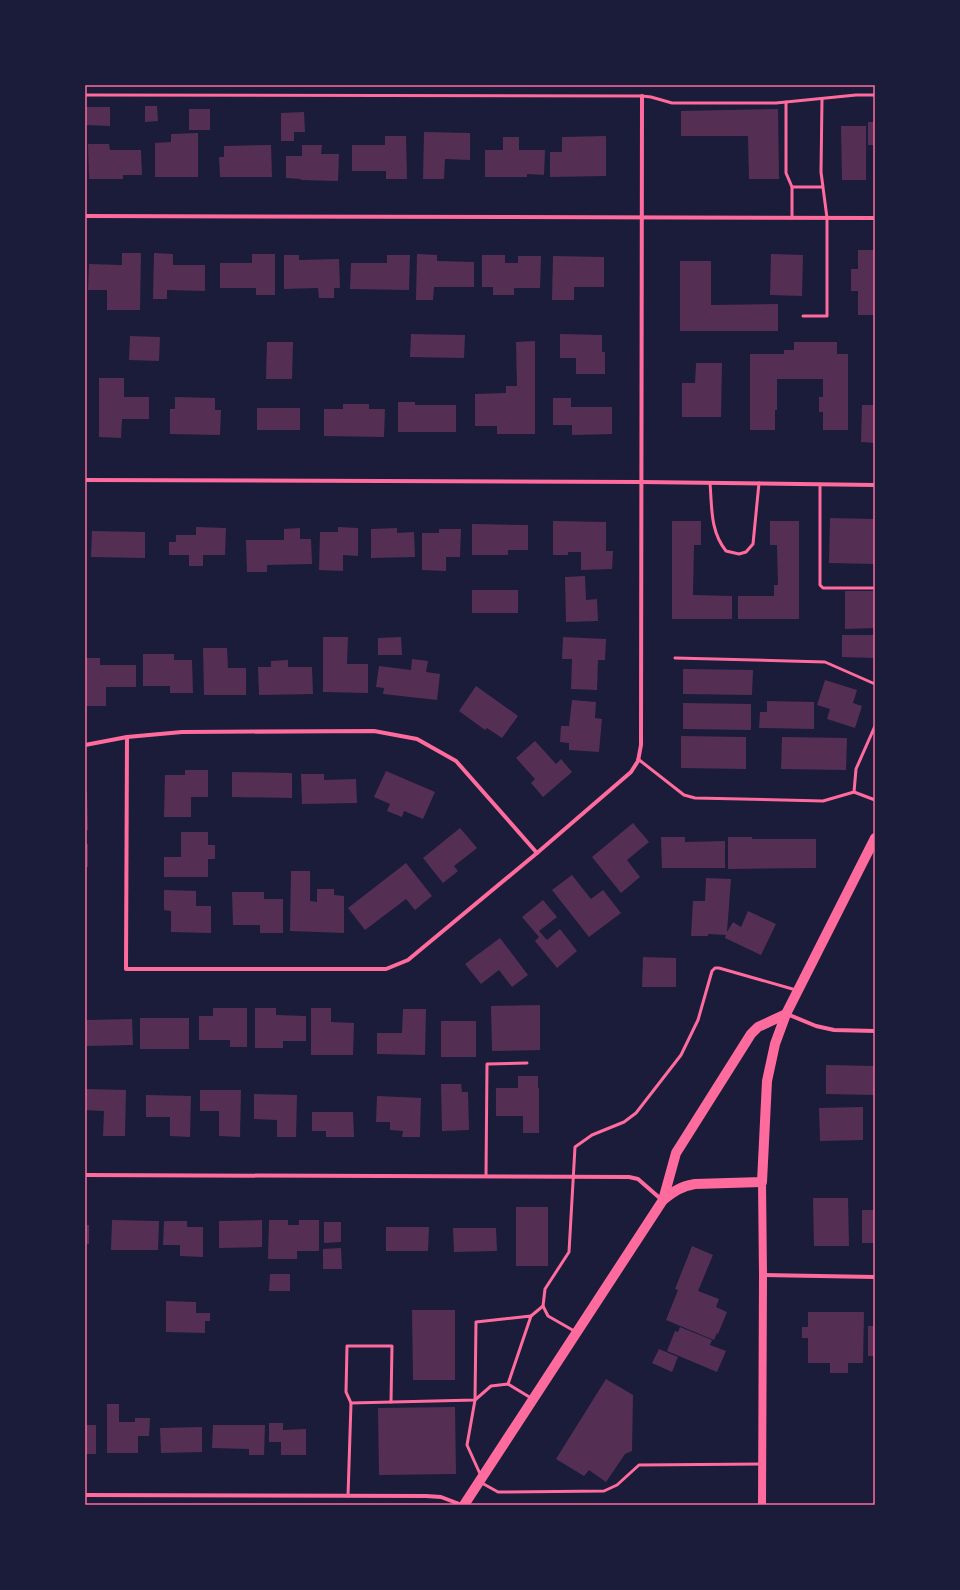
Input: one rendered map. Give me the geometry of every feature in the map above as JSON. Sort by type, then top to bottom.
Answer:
[{"type":"main road","points":[[762,1505],[762,1182],[767,1082],[775,1044],[786,1014],[875,838]]},
{"type":"main road","points":[[663,1200],[676,1153],[751,1034],[758,1027],[786,1014]]},
{"type":"main road","points":[[463,1505],[481,1480],[663,1200],[675,1190],[695,1184],[762,1182]]},
{"type":"street","points":[[127,737],[126,969],[386,969],[408,960],[537,854],[631,772],[638,758],[641,745],[642,96]]},
{"type":"street","points":[[85,216],[875,218]]},
{"type":"street","points":[[85,480],[641,482],[875,485]]},
{"type":"street","points":[[85,745],[127,737],[182,732],[374,731],[417,739],[456,760],[537,854]]},
{"type":"street","points":[[786,1014],[816,1026],[834,1030],[875,1031]]},
{"type":"street","points":[[85,1175],[629,1177],[638,1179],[663,1200]]},
{"type":"street","points":[[763,1275],[875,1277]]},
{"type":"street","points":[[85,1495],[441,1497],[463,1505]]},
{"type":"lane","points":[[85,95],[651,96],[672,103],[786,102],[856,95],[875,95]]},
{"type":"lane","points":[[803,316],[827,316],[827,218],[821,172],[822,99]]},
{"type":"lane","points":[[786,102],[786,173],[792,188],[792,218]]},
{"type":"lane","points":[[792,188],[822,187]]},
{"type":"lane","points":[[710,483],[713,526],[719,542],[726,551],[739,554],[746,552],[753,544],[759,483]]},
{"type":"lane","points":[[820,484],[820,585],[823,588],[875,588]]},
{"type":"lane","points":[[675,658],[825,662],[875,684]]},
{"type":"lane","points":[[854,792],[856,769],[875,726]]},
{"type":"lane","points":[[638,758],[684,795],[695,798],[823,801],[854,792],[875,800]]},
{"type":"lane","points":[[577,1332],[548,1316],[543,1306],[545,1289],[569,1252],[575,1147],[592,1135],[624,1122],[636,1113],[681,1055],[698,1020],[712,971],[715,968],[798,990]]},
{"type":"lane","points":[[486,1176],[487,1064],[527,1063]]},
{"type":"lane","points":[[508,1384],[531,1316],[543,1306]]},
{"type":"lane","points":[[531,1316],[476,1322],[476,1400],[467,1445],[481,1480],[498,1492],[604,1491],[617,1485],[639,1465],[762,1464]]},
{"type":"lane","points":[[348,1496],[351,1403],[346,1392],[347,1346],[392,1346],[391,1402]]},
{"type":"lane","points":[[351,1403],[476,1400],[491,1386],[508,1384],[533,1399]]},
{"type":"building","points":[[145,106],[157,106],[158,121],[145,122]]},
{"type":"building","points":[[86,107],[110,107],[110,126],[85,125]]},
{"type":"building","points":[[189,109],[210,109],[210,130],[189,130]]},
{"type":"building","points":[[778,109],[779,179],[749,179],[748,136],[681,136],[681,111]]},
{"type":"building","points":[[304,112],[305,132],[294,132],[294,141],[281,141],[281,113]]},
{"type":"building","points":[[868,122],[875,122],[875,145],[868,145]]},
{"type":"building","points":[[841,126],[866,126],[866,180],[842,180]]},
{"type":"building","points":[[424,132],[470,133],[470,160],[445,159],[444,179],[423,179]]},
{"type":"building","points":[[198,133],[198,177],[155,177],[155,143],[171,142],[171,134]]},
{"type":"building","points":[[385,136],[406,136],[407,179],[386,179],[386,171],[352,171],[352,145],[385,145]]},
{"type":"building","points":[[606,136],[606,176],[550,177],[550,152],[562,152],[562,137]]},
{"type":"building","points":[[503,137],[519,137],[519,150],[545,150],[544,175],[527,174],[527,177],[485,177],[485,150],[503,150]]},
{"type":"building","points":[[88,144],[109,144],[110,150],[141,150],[142,175],[123,175],[123,179],[89,179]]},
{"type":"building","points":[[271,145],[272,177],[220,177],[219,157],[224,157],[224,146]]},
{"type":"building","points":[[302,145],[322,145],[321,154],[339,154],[338,181],[286,178],[286,156],[302,156]]},
{"type":"building","points":[[858,250],[875,250],[875,315],[858,315],[858,291],[851,291],[851,269],[858,269]]},
{"type":"building","points":[[122,253],[141,253],[140,310],[107,310],[107,290],[88,290],[89,264],[122,265]]},
{"type":"building","points":[[154,253],[173,254],[173,265],[205,265],[205,291],[167,290],[167,299],[153,299]]},
{"type":"building","points":[[252,254],[275,254],[275,295],[256,295],[256,288],[220,288],[220,263],[252,263]]},
{"type":"building","points":[[417,254],[437,255],[437,261],[474,262],[474,287],[434,287],[433,300],[416,300]]},
{"type":"building","points":[[771,254],[803,255],[802,296],[770,295]]},
{"type":"building","points":[[284,255],[299,255],[299,260],[339,259],[340,288],[334,288],[334,298],[319,298],[318,288],[284,289]]},
{"type":"building","points":[[387,255],[410,255],[409,290],[350,289],[351,263],[387,263]]},
{"type":"building","points":[[482,255],[505,255],[505,263],[518,263],[518,256],[541,256],[540,288],[514,288],[514,295],[493,295],[493,287],[482,287]]},
{"type":"building","points":[[553,256],[604,257],[604,287],[574,287],[574,300],[552,300]]},
{"type":"building","points":[[680,261],[711,261],[711,305],[778,304],[778,331],[680,331]]},
{"type":"building","points":[[411,334],[465,335],[464,358],[410,357]]},
{"type":"building","points":[[560,334],[602,335],[602,352],[605,352],[605,374],[576,374],[576,358],[560,358]]},
{"type":"building","points":[[130,336],[160,337],[159,361],[129,360]]},
{"type":"building","points":[[535,341],[535,434],[497,434],[497,426],[475,426],[475,394],[506,393],[506,386],[517,386],[516,342]]},
{"type":"building","points":[[267,342],[293,342],[292,379],[266,379]]},
{"type":"building","points":[[794,342],[837,342],[837,354],[848,354],[848,430],[823,430],[823,412],[819,412],[819,397],[823,397],[823,379],[777,379],[777,410],[775,410],[775,430],[750,430],[750,354],[784,354],[784,350],[794,350]]},
{"type":"building","points":[[696,363],[722,363],[721,417],[682,417],[682,383],[695,383]]},
{"type":"building","points":[[99,378],[124,378],[124,397],[149,397],[149,419],[122,419],[121,438],[99,437]]},
{"type":"building","points":[[175,397],[215,398],[215,410],[221,410],[220,435],[170,434],[170,409],[175,409]]},
{"type":"building","points":[[553,398],[571,398],[571,407],[612,407],[612,434],[572,435],[572,425],[553,425]]},
{"type":"building","points":[[398,402],[415,402],[415,405],[456,405],[456,432],[398,432]]},
{"type":"building","points":[[343,404],[369,404],[369,409],[385,409],[384,437],[324,436],[324,409],[343,409]]},
{"type":"building","points":[[862,405],[875,405],[875,443],[861,442]]},
{"type":"building","points":[[257,408],[300,408],[300,430],[257,430]]},
{"type":"building","points":[[830,518],[875,519],[875,564],[829,563]]},
{"type":"building","points":[[553,521],[606,522],[606,551],[613,551],[612,569],[581,570],[581,552],[568,552],[568,555],[553,555]]},
{"type":"building","points":[[672,521],[701,521],[701,545],[694,545],[693,595],[732,596],[732,619],[672,619]]},
{"type":"building","points":[[770,521],[799,521],[799,619],[738,619],[738,596],[774,596],[774,585],[778,585],[777,545],[770,545]]},
{"type":"building","points":[[472,524],[528,525],[528,550],[508,550],[508,555],[472,555]]},
{"type":"building","points":[[196,527],[226,528],[225,555],[203,555],[203,566],[189,566],[189,555],[169,555],[169,542],[176,542],[176,535],[196,535]]},
{"type":"building","points":[[338,527],[358,528],[358,556],[343,555],[343,571],[319,570],[320,532],[338,532]]},
{"type":"building","points":[[300,528],[300,539],[311,539],[312,564],[267,565],[267,572],[247,572],[246,540],[284,540],[284,529]]},
{"type":"building","points":[[397,528],[397,533],[414,532],[415,557],[371,558],[371,529]]},
{"type":"building","points":[[439,529],[461,529],[460,557],[446,557],[446,571],[422,570],[422,533],[439,533]]},
{"type":"building","points":[[92,531],[145,532],[145,558],[91,557]]},
{"type":"building","points":[[585,576],[586,600],[597,599],[598,621],[566,622],[565,577]]},
{"type":"building","points":[[472,590],[518,590],[518,613],[472,613]]},
{"type":"building","points":[[845,591],[875,591],[875,628],[845,629]]},
{"type":"building","points":[[842,635],[875,635],[875,658],[842,657]]},
{"type":"building","points":[[323,637],[348,637],[347,664],[368,664],[368,693],[323,692]]},
{"type":"building","points":[[401,637],[402,655],[378,655],[378,638]]},
{"type":"building","points":[[563,637],[606,639],[605,660],[598,660],[597,690],[571,689],[572,659],[562,659]]},
{"type":"building","points":[[203,648],[227,648],[228,668],[246,668],[246,695],[204,695]]},
{"type":"building","points":[[143,654],[174,654],[174,660],[192,660],[193,693],[170,693],[170,686],[143,686]]},
{"type":"building","points":[[85,658],[100,658],[100,665],[136,665],[136,687],[106,687],[106,706],[85,706]]},
{"type":"building","points":[[412,659],[428,661],[426,672],[440,674],[437,700],[383,694],[384,688],[376,687],[379,666],[411,670]]},
{"type":"building","points":[[288,660],[288,667],[312,667],[313,694],[259,695],[258,667],[271,667],[271,661]]},
{"type":"building","points":[[683,669],[753,670],[752,695],[683,694]]},
{"type":"building","points":[[825,680],[857,690],[853,703],[862,706],[855,728],[827,719],[830,709],[817,705]]},
{"type":"building","points":[[476,686],[518,716],[502,738],[487,728],[485,730],[459,711]]},
{"type":"building","points":[[572,700],[596,702],[595,718],[602,719],[599,752],[569,750],[569,743],[560,742],[561,726],[569,726]]},
{"type":"building","points":[[767,701],[814,702],[814,729],[759,728],[760,712],[767,712]]},
{"type":"building","points":[[683,703],[751,704],[751,730],[683,729]]},
{"type":"building","points":[[681,736],[746,737],[746,769],[681,768]]},
{"type":"building","points":[[782,737],[847,738],[846,770],[781,769]]},
{"type":"building","points":[[535,741],[556,764],[561,759],[572,772],[543,797],[531,783],[535,779],[516,758]]},
{"type":"building","points":[[185,770],[208,770],[208,797],[191,797],[191,817],[164,817],[165,775],[185,775]]},
{"type":"building","points":[[386,771],[435,792],[423,819],[404,811],[402,817],[387,811],[390,804],[374,797]]},
{"type":"building","points":[[232,772],[292,773],[292,798],[232,797]]},
{"type":"building","points":[[301,774],[324,774],[324,780],[356,779],[357,803],[302,804]]},
{"type":"building","points":[[85,792],[87,792],[88,830],[85,830]]},
{"type":"building","points":[[633,823],[649,842],[627,860],[640,877],[621,893],[592,857]]},
{"type":"building","points":[[460,828],[477,848],[454,866],[458,871],[443,883],[423,858]]},
{"type":"building","points":[[181,832],[208,832],[208,845],[215,845],[215,859],[208,859],[208,877],[164,877],[164,857],[181,857]]},
{"type":"building","points":[[661,837],[685,837],[685,842],[725,841],[725,868],[662,868]]},
{"type":"building","points":[[728,837],[752,837],[752,839],[816,839],[816,868],[728,869]]},
{"type":"building","points":[[85,844],[88,844],[88,867],[85,867]]},
{"type":"building","points":[[406,863],[432,896],[415,910],[406,899],[365,930],[348,908]]},
{"type":"building","points":[[291,871],[310,871],[310,901],[317,902],[317,889],[334,889],[334,895],[344,896],[344,933],[290,931]]},
{"type":"building","points":[[572,875],[591,899],[603,890],[621,913],[589,937],[552,890]]},
{"type":"building","points":[[706,878],[731,879],[727,932],[733,922],[741,927],[748,911],[776,924],[761,955],[725,938],[726,935],[708,934],[708,936],[691,936],[693,901],[705,901]]},
{"type":"building","points":[[164,890],[196,891],[196,906],[211,906],[211,933],[171,932],[171,911],[164,910]]},
{"type":"building","points":[[232,892],[264,892],[264,899],[283,899],[283,933],[260,933],[260,925],[233,925]]},
{"type":"building","points":[[543,900],[557,917],[539,931],[547,940],[560,929],[577,951],[557,968],[535,941],[539,937],[522,917]]},
{"type":"building","points":[[500,938],[528,975],[512,987],[499,970],[481,984],[465,964]]},
{"type":"building","points":[[643,957],[676,958],[676,987],[642,987]]},
{"type":"building","points":[[540,1005],[540,1050],[492,1051],[491,1006]]},
{"type":"building","points":[[213,1008],[247,1008],[247,1047],[230,1047],[230,1040],[199,1040],[199,1016],[213,1016]]},
{"type":"building","points":[[255,1008],[276,1008],[276,1015],[306,1016],[306,1041],[283,1041],[283,1048],[255,1048]]},
{"type":"building","points":[[311,1008],[331,1008],[331,1022],[354,1023],[353,1055],[311,1055]]},
{"type":"building","points":[[403,1009],[426,1009],[425,1055],[377,1054],[377,1033],[402,1033]]},
{"type":"building","points":[[140,1018],[189,1018],[189,1049],[140,1049]]},
{"type":"building","points":[[132,1019],[133,1045],[87,1046],[86,1020]]},
{"type":"building","points":[[441,1021],[476,1021],[476,1057],[441,1057]]},
{"type":"building","points":[[826,1065],[875,1066],[875,1095],[826,1094]]},
{"type":"building","points":[[518,1076],[538,1076],[539,1133],[523,1133],[523,1116],[496,1116],[496,1088],[518,1088]]},
{"type":"building","points":[[441,1084],[461,1084],[462,1092],[468,1092],[469,1130],[442,1131]]},
{"type":"building","points":[[85,1089],[126,1090],[125,1136],[103,1136],[104,1111],[85,1110]]},
{"type":"building","points":[[200,1090],[241,1090],[240,1137],[219,1136],[219,1111],[200,1111]]},
{"type":"building","points":[[254,1094],[297,1095],[296,1137],[277,1137],[277,1120],[254,1119]]},
{"type":"building","points":[[146,1095],[191,1096],[190,1137],[170,1136],[170,1117],[146,1117]]},
{"type":"building","points":[[377,1096],[421,1098],[420,1137],[402,1137],[403,1131],[390,1130],[390,1122],[376,1122]]},
{"type":"building","points":[[863,1107],[863,1140],[820,1141],[819,1108]]},
{"type":"building","points":[[312,1112],[353,1112],[354,1137],[326,1137],[326,1131],[312,1131]]},
{"type":"building","points":[[813,1198],[848,1198],[849,1246],[814,1246]]},
{"type":"building","points":[[516,1207],[548,1207],[548,1266],[516,1266]]},
{"type":"building","points":[[862,1210],[875,1210],[875,1243],[862,1243]]},
{"type":"building","points":[[112,1220],[159,1221],[158,1250],[111,1250]]},
{"type":"building","points":[[262,1220],[262,1247],[219,1248],[219,1221]]},
{"type":"building","points":[[269,1220],[288,1220],[288,1225],[299,1225],[299,1220],[319,1220],[319,1251],[297,1251],[297,1259],[268,1259]]},
{"type":"building","points":[[164,1221],[187,1221],[187,1227],[203,1227],[203,1257],[180,1256],[180,1245],[163,1245]]},
{"type":"building","points":[[324,1222],[341,1222],[341,1242],[324,1243]]},
{"type":"building","points":[[85,1225],[89,1225],[89,1244],[85,1244]]},
{"type":"building","points":[[386,1227],[429,1227],[428,1251],[386,1251]]},
{"type":"building","points":[[453,1228],[496,1228],[497,1251],[454,1252]]},
{"type":"building","points":[[692,1246],[713,1255],[698,1291],[719,1299],[716,1307],[727,1312],[714,1340],[666,1320],[678,1290],[675,1289]]},
{"type":"building","points":[[341,1248],[342,1269],[323,1269],[323,1249]]},
{"type":"building","points":[[270,1274],[290,1274],[290,1291],[269,1291]]},
{"type":"building","points":[[166,1301],[196,1302],[196,1313],[210,1313],[210,1321],[205,1321],[205,1333],[166,1332]]},
{"type":"building","points":[[412,1310],[455,1310],[455,1380],[413,1380]]},
{"type":"building","points":[[808,1312],[864,1312],[863,1363],[848,1363],[848,1373],[830,1373],[830,1363],[808,1363],[808,1338],[802,1338],[802,1327],[808,1327]]},
{"type":"building","points":[[868,1326],[875,1326],[875,1356],[868,1356]]},
{"type":"building","points":[[680,1327],[712,1340],[710,1345],[726,1351],[717,1372],[667,1351],[675,1331],[678,1332]]},
{"type":"building","points":[[659,1349],[678,1357],[672,1372],[652,1363]]},
{"type":"building","points":[[606,1379],[633,1395],[632,1451],[625,1454],[606,1482],[589,1470],[584,1476],[556,1459]]},
{"type":"building","points":[[107,1404],[119,1404],[119,1422],[135,1422],[135,1418],[150,1418],[149,1436],[138,1436],[138,1453],[107,1453]]},
{"type":"building","points":[[455,1407],[456,1474],[379,1475],[378,1408]]},
{"type":"building","points":[[269,1423],[283,1423],[283,1430],[306,1429],[306,1455],[281,1455],[281,1442],[269,1442]]},
{"type":"building","points":[[85,1425],[96,1425],[96,1454],[85,1454]]},
{"type":"building","points":[[213,1425],[265,1425],[264,1455],[249,1455],[249,1449],[212,1448]]},
{"type":"building","points":[[202,1427],[202,1452],[161,1453],[160,1428]]}]
